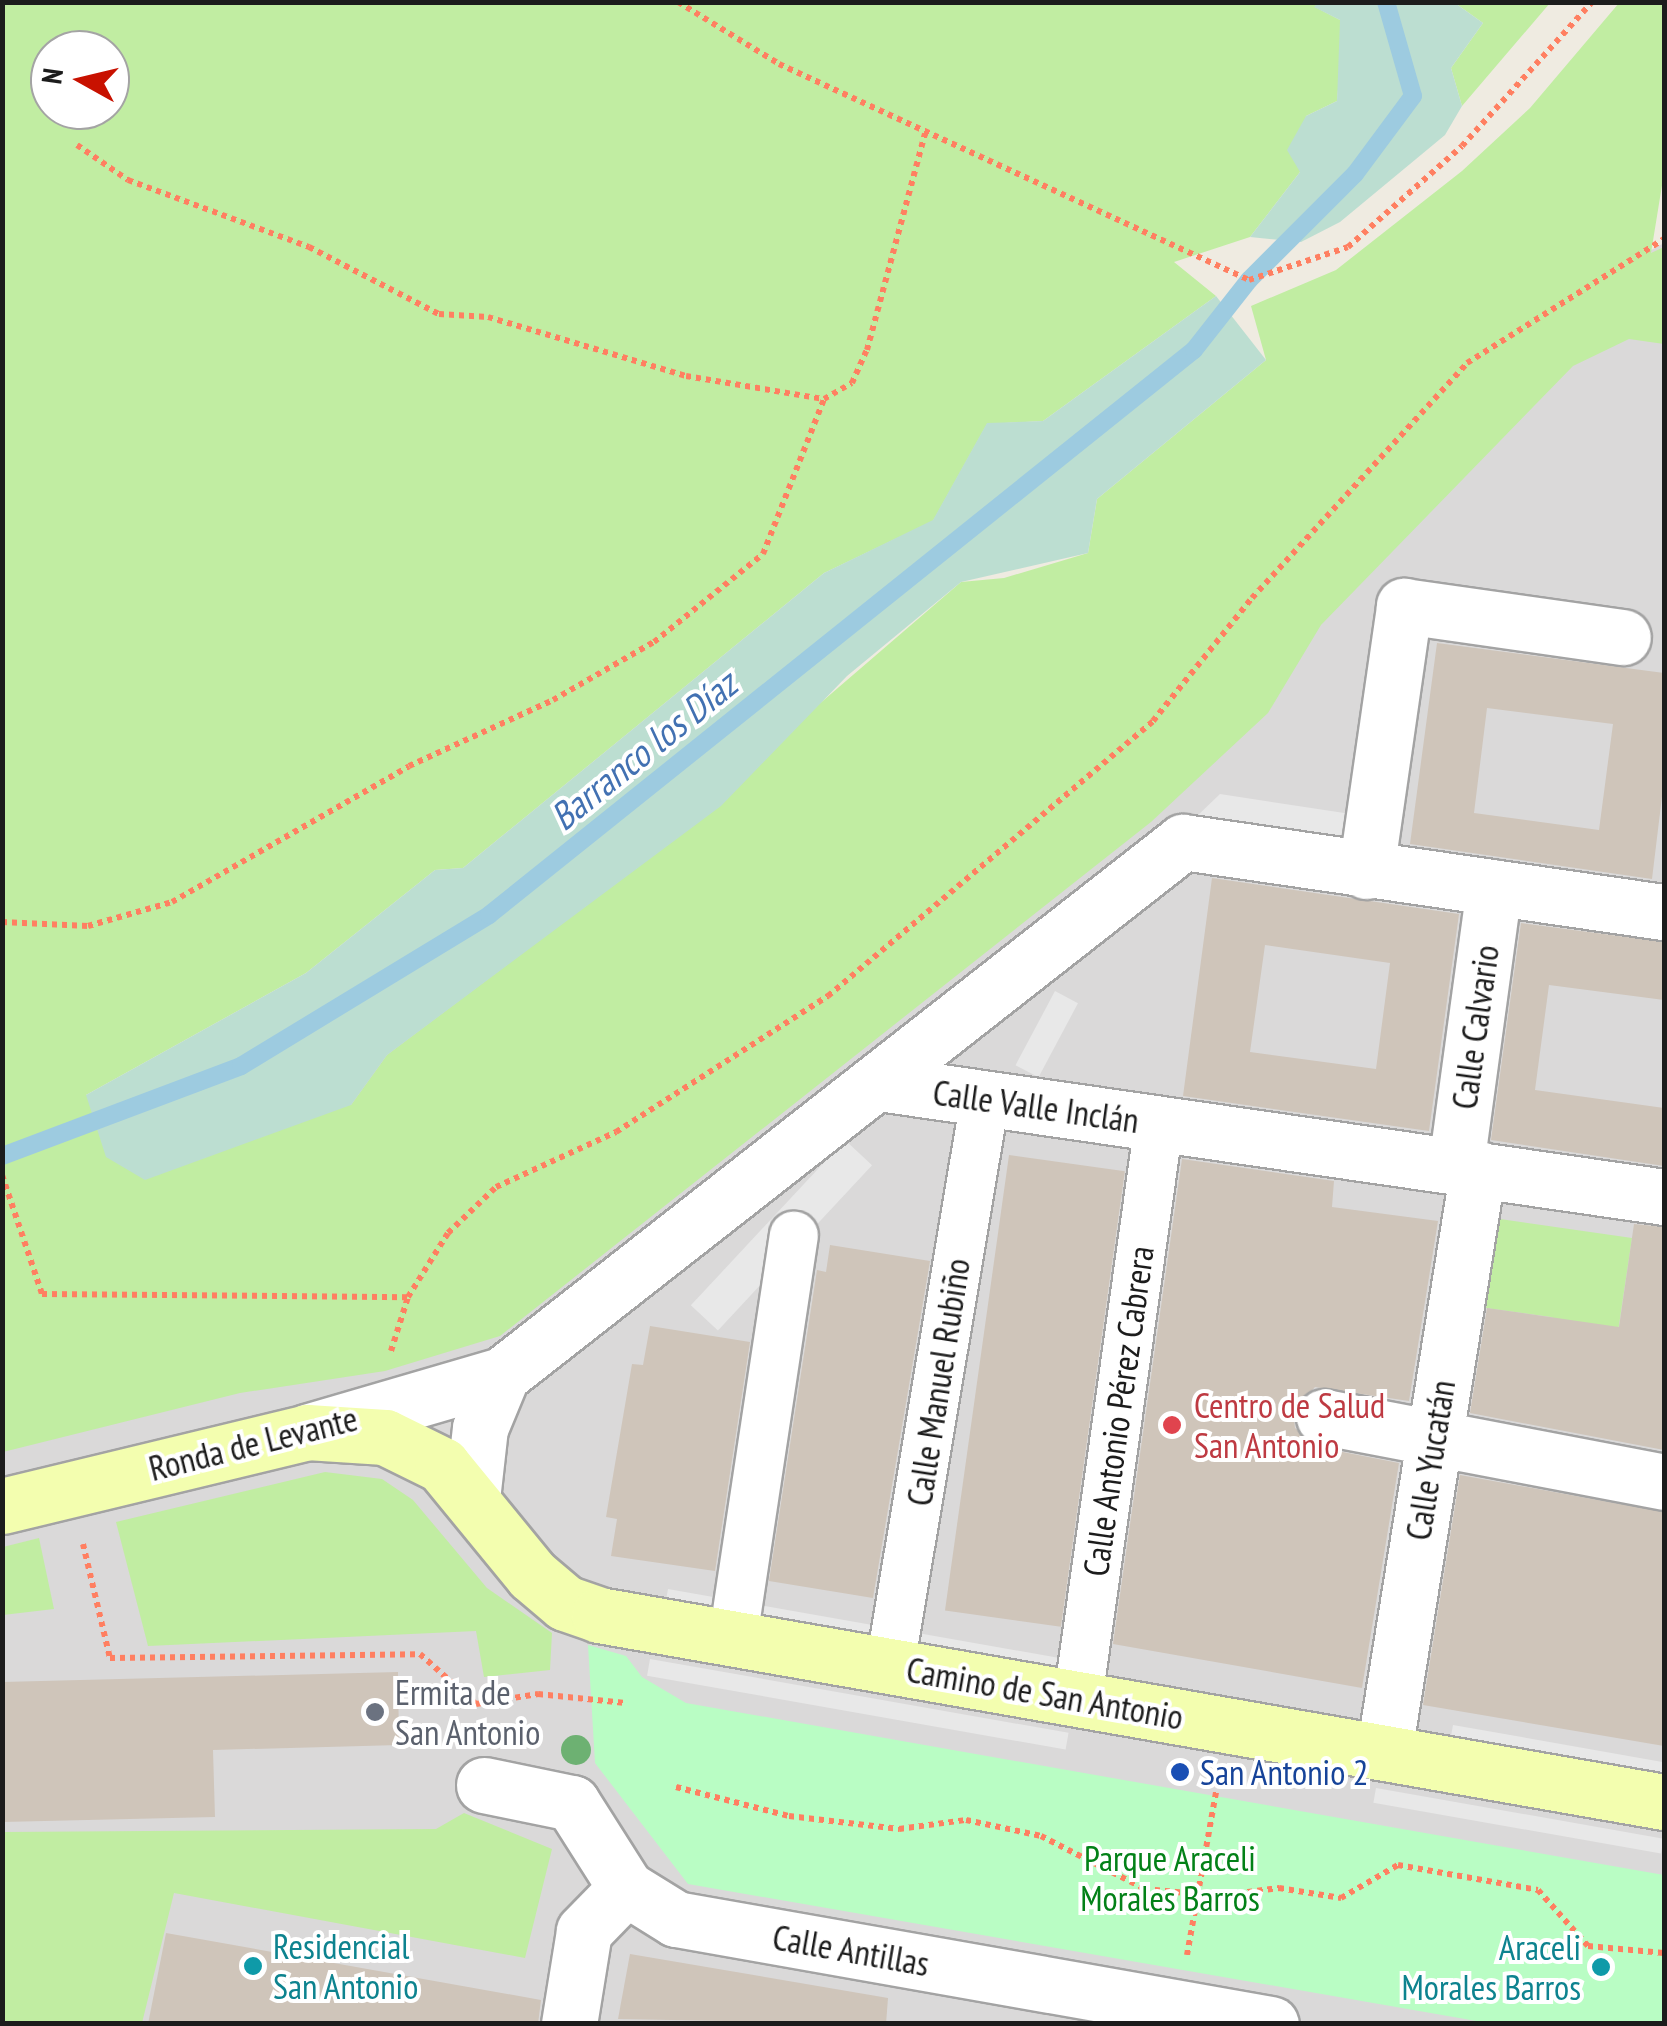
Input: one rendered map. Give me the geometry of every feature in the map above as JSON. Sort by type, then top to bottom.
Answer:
[{"type":"main road","name":"Camino de San Antonio","points":[[307,1432],[385,1437],[442,1465],[532,1575],[565,1603],[733,1638],[1664,1802]]},
{"type":"main road","name":"Ronda de Levante","points":[[2,1506],[307,1432]]},
{"type":"street","points":[[1366,871],[1404,606],[1623,637]]},
{"type":"street","points":[[472,1499],[480,1428],[502,1375],[1184,842],[1664,912]]},
{"type":"street","name":"Calle Calvario","points":[[1467,1167],[1494,888]]},
{"type":"street","name":"Calle Valle Inclán","points":[[879,1083],[1664,1197]]},
{"type":"street","name":"Calle Manuel Rubiño","points":[[890,1666],[985,1099]]},
{"type":"street","name":"Calle Antonio Pérez Cabrera","points":[[1078,1698],[1159,1124]]},
{"type":"street","name":"Calle Yucatán","points":[[1384,1751],[1433,1438],[1467,1167]]},
{"type":"street","points":[[733,1638],[794,1236]]},
{"type":"street","name":"Ronda de Levante","points":[[307,1432],[502,1375]]},
{"type":"street","points":[[1324,1418],[1664,1482]]},
{"type":"street","name":"Calle Antillas","points":[[484,1784],[572,1803],[626,1888],[676,1919],[1173,2000],[1271,2024]]},
{"type":"street","points":[[569,2024],[584,1931],[626,1888]]},
{"type":"path","points":[[678,2],[779,64],[1250,280],[1348,248],[1462,146],[1592,2]]},
{"type":"path","points":[[2,922],[88,926],[172,902],[409,766],[553,700],[654,642],[763,554],[824,399],[852,383],[868,350],[925,134]]},
{"type":"path","points":[[77,145],[128,180],[308,247],[440,314],[488,317],[686,376],[824,399]]},
{"type":"path","points":[[370,1413],[408,1297],[448,1233],[496,1187],[616,1132],[828,996],[1153,721],[1252,598],[1467,363],[1664,239]]},
{"type":"path","points":[[2,1176],[42,1294],[408,1297]]},
{"type":"path","points":[[70,1489],[110,1658],[420,1654],[476,1704],[538,1694],[626,1703]]},
{"type":"path","points":[[1173,2000],[1217,1786]]},
{"type":"path","points":[[676,1787],[789,1816],[899,1830],[966,1820],[1041,1836],[1145,1888],[1198,1892],[1279,1888],[1341,1898],[1398,1866],[1538,1890],[1588,1946],[1664,1952]]},
{"type":"shaded area","points":[[1664,243],[1664,2023],[3,2023],[2,1153]]},
{"type":"shaded area","points":[[1220,794],[1364,816],[1347,847],[1194,819]]},
{"type":"shaded area","points":[[1055,991],[1078,1003],[1039,1077],[1016,1065]]},
{"type":"shaded area","points":[[845,1140],[872,1165],[718,1331],[691,1305]]},
{"type":"shaded area","points":[[668,1589],[1078,1661],[1075,1676],[665,1604]]},
{"type":"shaded area","points":[[650,1659],[1069,1733],[1066,1750],[647,1676]]},
{"type":"shaded area","points":[[1453,1725],[1664,1762],[1661,1775],[1451,1738]]},
{"type":"shaded area","points":[[1376,1788],[1664,1839],[1661,1853],[1373,1803]]},
{"type":"green space","points":[[1318,2],[1315,7],[1340,20],[1337,101],[1306,116],[1300,172],[1250,237],[1174,262],[1216,296],[1043,421],[987,424],[933,521],[824,573],[463,868],[435,870],[306,973],[86,1095],[351,1105],[387,1055],[581,909],[961,582],[1004,578],[1088,553],[1097,499],[1266,360],[1251,306],[1336,270],[1462,171],[1530,108],[1619,3],[1664,3],[1664,173],[1651,253],[1664,247],[1664,344],[1629,339],[1573,366],[1321,625],[1268,713],[1151,822],[500,1336],[385,1371],[240,1393],[3,1452],[3,3]]},
{"type":"green space","points":[[1318,3],[1455,3],[1483,23],[1451,68],[1462,106],[1445,135],[1340,222],[1301,242],[1250,237],[1300,172],[1287,150],[1306,116],[1337,101],[1340,20],[1314,7]]},
{"type":"green space","points":[[1455,3],[1550,3],[1462,106],[1451,68],[1483,23]]},
{"type":"green space","points":[[1216,296],[1266,360],[1097,499],[1088,553],[961,582],[847,676],[721,806],[387,1055],[351,1105],[145,1180],[106,1157],[86,1095],[306,973],[435,870],[463,868],[824,573],[933,520],[987,423],[1043,421]]},
{"type":"green space","points":[[1500,1219],[1632,1238],[1616,1345],[1551,1317],[1486,1308]]},
{"type":"green space","points":[[325,1472],[382,1479],[413,1500],[487,1588],[552,1633],[550,1670],[484,1677],[476,1631],[148,1646],[116,1522]]},
{"type":"green space","points":[[39,1538],[54,1609],[3,1615],[3,1547]]},
{"type":"green space","name":"Parque Araceli Morales Barros","points":[[588,1645],[626,1656],[642,1677],[686,1703],[1664,1875],[1664,2023],[1488,2023],[688,1884],[595,1763]]},
{"type":"green space","points":[[464,1813],[552,1849],[525,1958],[174,1893],[142,2023],[3,2023],[3,1832],[436,1829]]},
{"type":"building","points":[[1437,643],[1664,673],[1664,780],[1652,879],[1410,844]],"holes":[[[1487,708],[1613,724],[1599,830],[1474,813]]]},
{"type":"building","points":[[1212,878],[1459,914],[1429,1131],[1183,1096]],"holes":[[[1265,945],[1390,963],[1376,1069],[1250,1052]]]},
{"type":"building","points":[[1521,923],[1664,942],[1664,1000],[1549,985],[1535,1090],[1664,1108],[1664,1166],[1491,1140]]},
{"type":"building","points":[[1009,1155],[1125,1171],[1061,1627],[945,1611]]},
{"type":"building","points":[[1182,1159],[1334,1181],[1332,1207],[1438,1221],[1409,1401],[1315,1387],[1293,1412],[1295,1428],[1317,1447],[1399,1463],[1362,1688],[1113,1644]]},
{"type":"building","points":[[1634,1224],[1664,1227],[1664,1450],[1470,1413],[1487,1308],[1619,1327]]},
{"type":"building","points":[[830,1245],[930,1261],[873,1598],[769,1581],[817,1270],[826,1272]]},
{"type":"building","points":[[650,1326],[750,1342],[715,1571],[611,1556],[617,1519],[606,1517],[632,1364],[643,1365]]},
{"type":"building","points":[[1460,1475],[1664,1512],[1664,1746],[1423,1705]]},
{"type":"building","points":[[398,1672],[399,1745],[213,1750],[215,1817],[2,1822],[2,1682]]},
{"type":"building","name":"Residencial San Antonio","points":[[166,1933],[541,2000],[538,2024],[148,2024]]},
{"type":"building","points":[[630,1954],[888,1998],[886,2024],[618,2019]]},
{"type":"waterway","name":"Barranco los Díaz","points":[[2,1156],[241,1066],[489,915],[1194,350],[1249,280],[1355,174],[1413,96],[1386,2]]},
{"type":"place","name":"Centro de Salud San Antonio","points":[[1172,1425]]},
{"type":"place","name":"Ermita de San Antonio","points":[[375,1712]]},
{"type":"place","name":"San Antonio 2","points":[[1180,1772]]},
{"type":"place","name":"Residencial San Antonio","points":[[253,1966]]},
{"type":"place","name":"Araceli Morales Barros","points":[[1601,1967]]}]
